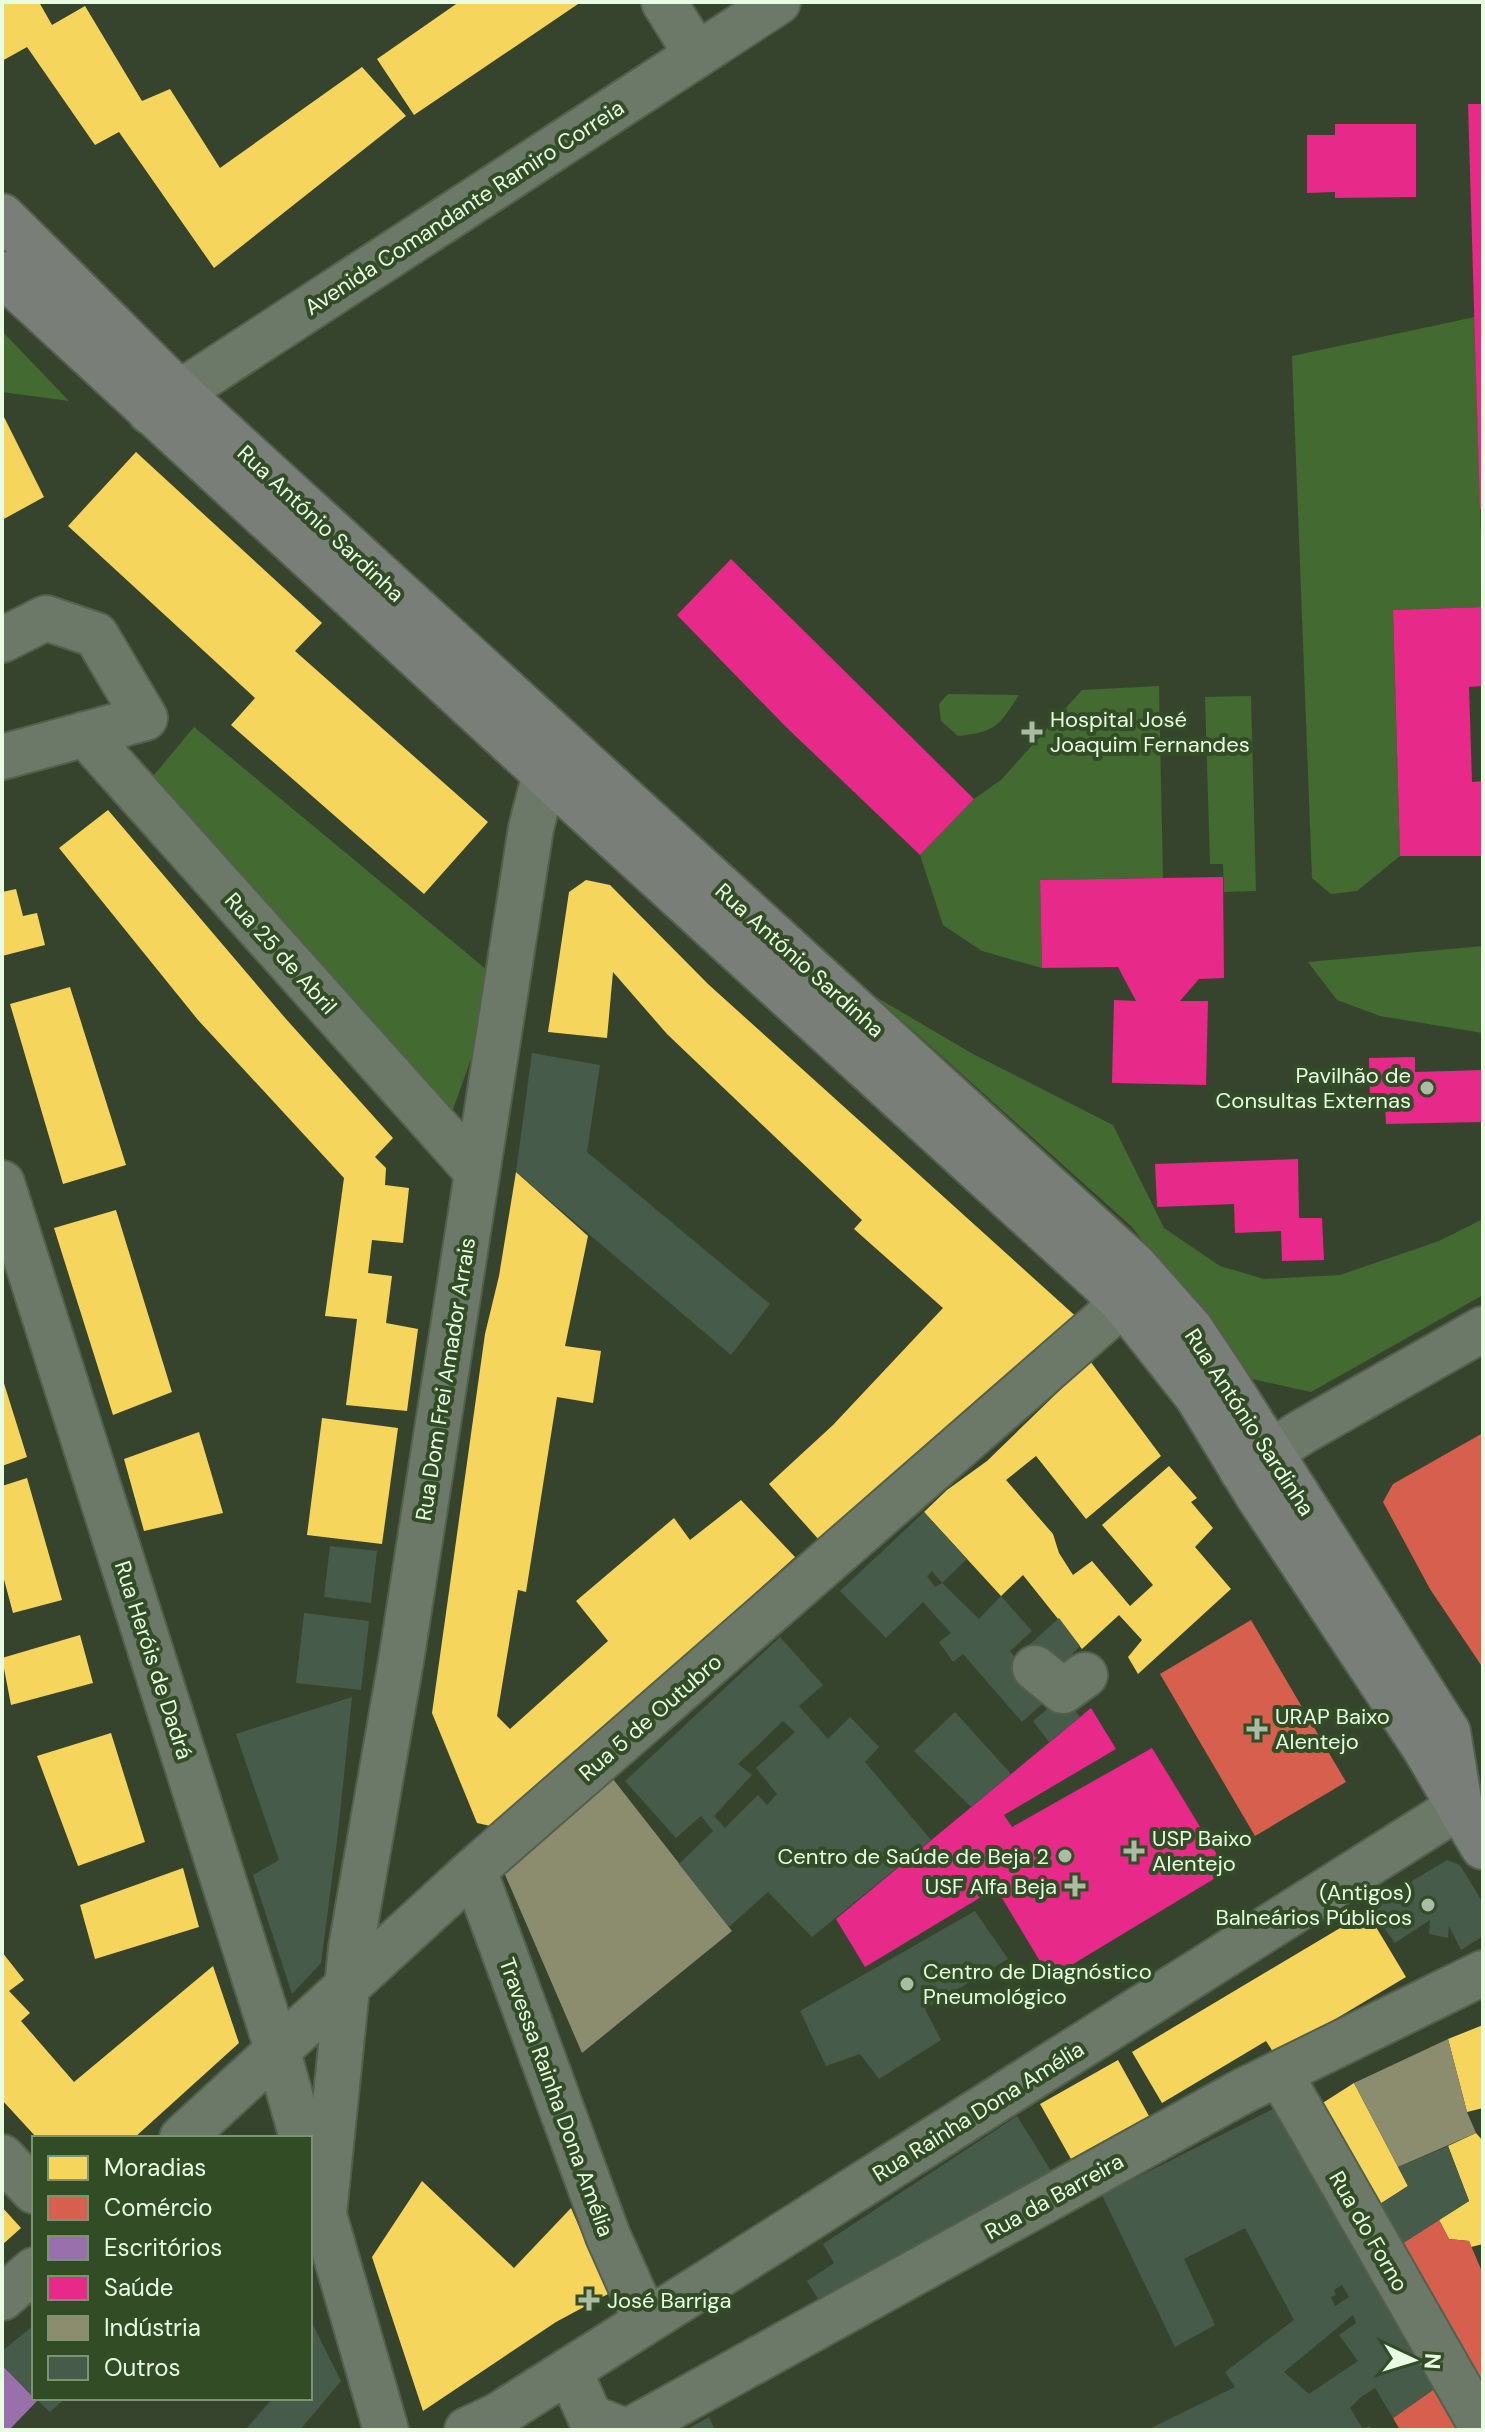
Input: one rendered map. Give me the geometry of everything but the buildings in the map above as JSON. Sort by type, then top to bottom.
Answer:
[{"type":"main road","name":"Rua António Sardinha","points":[[2,216],[165,402],[545,774],[1121,1300],[1197,1396],[1257,1461],[1448,1732],[1472,1799],[1483,1847]]},
{"type":"main road","name":"Rua António Sardinha","points":[[2,274],[165,402],[1135,1266],[1190,1328],[1257,1461]]},
{"type":"street","points":[[664,2],[697,55]]},
{"type":"street","name":"Avenida Comandante Ramiro Correia","points":[[165,402],[778,2]]},
{"type":"street","points":[[2,640],[46,618],[96,635],[145,718],[2,757]]},
{"type":"street","name":"Rua 25 de Abril","points":[[85,734],[477,1172]]},
{"type":"street","name":"Rua Dom Frei Amador Arrais","points":[[324,2213],[351,1948],[404,1645],[531,828],[545,774]]},
{"type":"street","name":"Rua Heróis de Dadrá","points":[[2,1183],[278,2052],[301,2136]]},
{"type":"street","name":"Rua 5 de Outubro","points":[[184,2136],[474,1870],[1081,1341],[1121,1300]]},
{"type":"street","points":[[1257,1461],[1483,1329]]},
{"type":"street","points":[[1035,1668],[1063,1691],[1085,1675]]},
{"type":"street","name":"Rua Rainha Dona Amélia","points":[[485,2425],[1472,1799]]},
{"type":"street","name":"Travessa Rainha Dona Amélia","points":[[474,1870],[608,2236],[646,2321]]},
{"type":"street","name":"Rua da Barreira","points":[[630,2430],[1243,2091],[1483,1973]]},
{"type":"street","name":"Rua do Forno","points":[[1280,2074],[1483,2429]]},
{"type":"street","points":[[2,2157],[32,2189]]},
{"type":"street","points":[[312,2172],[386,2430]]},
{"type":"street","points":[[2,2298],[32,2272]]},
{"type":"street","points":[[569,2370],[590,2417],[622,2430]]},
{"type":"green space","points":[[1475,317],[1483,607],[1393,610],[1400,856],[1357,891],[1331,894],[1312,878],[1292,356]]},
{"type":"green space","points":[[2,331],[69,401],[2,392]]},
{"type":"green space","points":[[1159,686],[1163,878],[1040,880],[1042,968],[982,951],[943,925],[920,855],[974,799],[1001,780],[1082,690]]},
{"type":"green space","points":[[948,694],[1019,695],[995,726],[958,736],[941,721],[939,704]]},
{"type":"green space","points":[[1251,696],[1256,891],[1224,892],[1223,864],[1210,864],[1205,697]]},
{"type":"green space","points":[[194,727],[499,980],[450,1118],[149,781]]},
{"type":"green space","points":[[1483,946],[1483,1033],[1380,1016],[1337,1000],[1308,962]]},
{"type":"green space","points":[[876,997],[973,1054],[1113,1125],[1164,1228],[1220,1266],[1264,1279],[1340,1275],[1439,1241],[1483,1219],[1483,1295],[1311,1392],[1252,1379],[1131,1226]]},
{"type":"place","name":"Hospital José Joaquim Fernandes","points":[[1032,732]]},
{"type":"place","name":"Pavilhão de Consultas Externas","points":[[1427,1088]]},
{"type":"place","name":"URAP Baixo Alentejo","points":[[1257,1729]]},
{"type":"place","name":"USP Baixo Alentejo","points":[[1134,1851]]},
{"type":"place","name":"Centro de Saúde de Beja 2","points":[[1065,1856]]},
{"type":"place","name":"USF Alfa Beja","points":[[1075,1886]]},
{"type":"place","name":"(Antigos) Balneários Públicos","points":[[1428,1905]]},
{"type":"place","name":"Centro de Diagnóstico Pneumológico","points":[[907,1984]]},
{"type":"place","name":"José Barriga","points":[[589,2300]]}]
